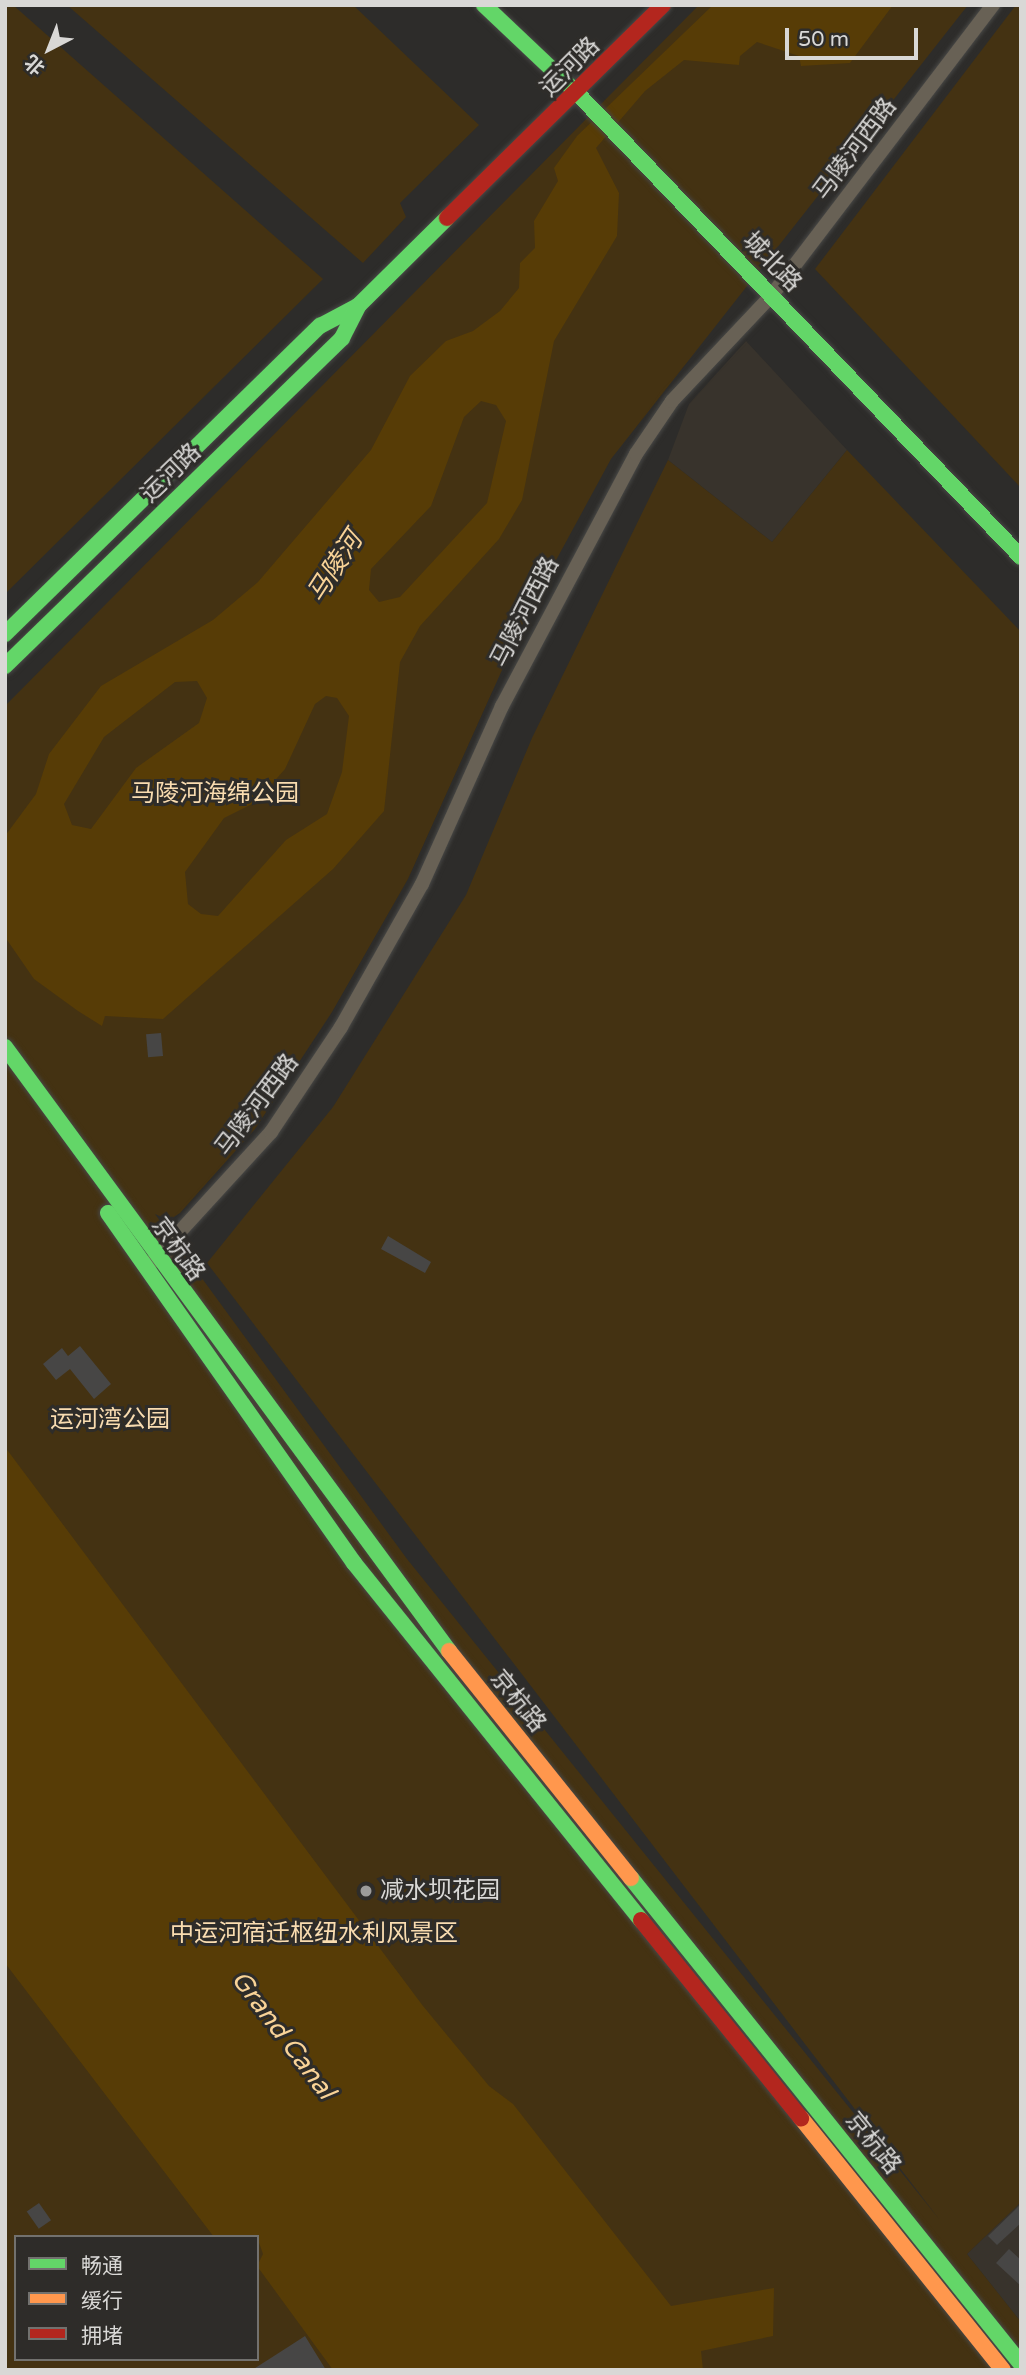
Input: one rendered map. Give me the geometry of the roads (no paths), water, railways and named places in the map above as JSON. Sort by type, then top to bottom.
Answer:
[{"type":"street","name":"城北路","points":[[484,5],[577,93],[1021,557]]},
{"type":"street","name":"运河路","points":[[5,634],[320,326],[358,306],[577,93],[663,5]]},
{"type":"street","name":"马陵河西路","points":[[151,1263],[271,1132],[341,1027],[422,884],[502,706],[636,454],[673,401],[772,295],[993,5]]},
{"type":"street","name":"运河路","points":[[5,666],[342,338],[358,306]]},
{"type":"street","name":"京杭路","points":[[5,1047],[151,1263],[430,1661],[1003,2370]]},
{"type":"street","name":"京杭路","points":[[5,1065],[151,1263],[405,1596],[1021,2364]]},
{"type":"water","name":"马陵河","points":[[713,5],[893,5],[850,63],[801,66],[799,56],[757,42],[740,56],[739,65],[684,60],[645,91],[596,148],[619,193],[617,236],[554,341],[522,500],[499,539],[420,626],[400,662],[384,811],[333,869],[163,1019],[105,1016],[102,1026],[34,979],[5,937],[5,836],[36,794],[49,754],[101,686],[213,620],[258,582],[371,450],[410,376],[446,341],[473,331],[500,311],[519,288],[520,263],[535,248],[534,221],[558,181],[554,168],[577,136]],"holes":[[[481,401],[496,405],[506,421],[487,503],[400,597],[379,602],[369,590],[371,569],[431,506],[464,417]],[[197,681],[207,698],[199,723],[136,768],[91,829],[72,825],[64,804],[104,737],[175,682]],[[326,696],[337,698],[349,716],[342,772],[327,814],[286,840],[218,916],[201,914],[188,904],[185,872],[224,818],[256,802],[285,769],[315,704]]]},
{"type":"water","name":"Grand Canal","points":[[5,1447],[423,2006],[489,2086],[513,2104],[671,2306],[774,2288],[773,2336],[701,2351],[703,2370],[333,2370],[259,2269],[263,2254],[259,2235],[212,2235],[5,1963]]},
{"type":"place","name":"减水坝花园","points":[[366,1891]]},
{"type":"park label","name":"马陵河海绵公园","points":[[215,794]]},
{"type":"park label","name":"运河湾公园","points":[[110,1420]]},
{"type":"park label","name":"中运河宿迁枢纽水利风景区","points":[[314,1934]]}]
